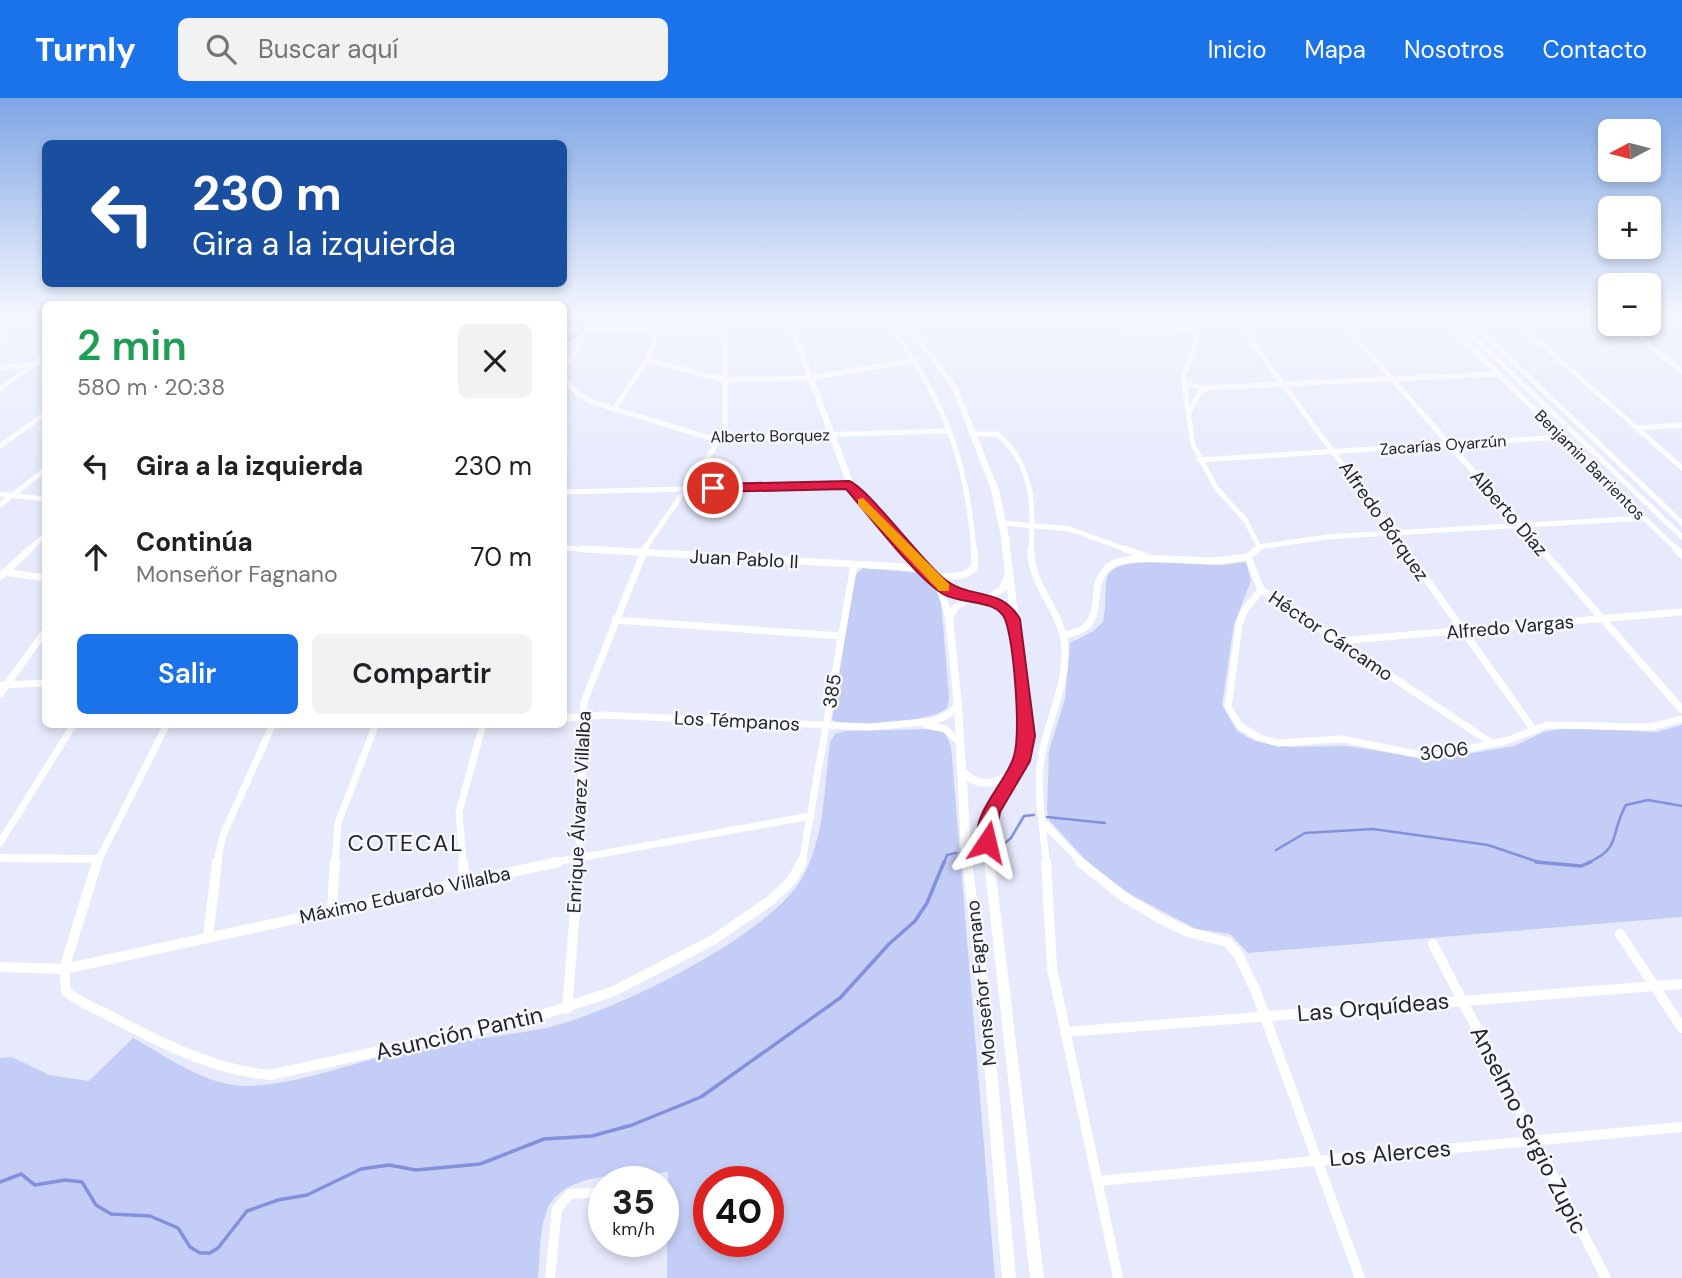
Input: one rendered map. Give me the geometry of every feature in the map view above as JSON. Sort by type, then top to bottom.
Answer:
[{"type":"street","points":[[0,390],[26,370]]},
{"type":"street","points":[[614,409],[640,370]]},
{"type":"street","points":[[686,370],[725,380],[811,378],[857,370]]},
{"type":"street","name":"Enrique Álvarez Villalba","points":[[566,1009],[579,857],[581,718],[587,689],[642,553],[725,432],[725,370]]},
{"type":"street","name":"Monseñor Fagnano","points":[[808,370],[849,485],[935,580],[948,618],[958,705],[966,853],[986,1014],[1009,1278]]},
{"type":"street","points":[[922,370],[949,430],[963,475],[972,524],[975,568],[964,575],[935,580]]},
{"type":"street","name":"Monseñor Fagnano","points":[[942,370],[955,387],[995,491],[1003,523],[1027,736],[1016,771],[992,811],[987,842],[1037,1278]]},
{"type":"street","points":[[1184,370],[1193,445],[1199,460],[1217,489],[1246,521],[1259,547]]},
{"type":"street","name":"Alfredo Bórquez","points":[[1274,370],[1336,452],[1533,729]]},
{"type":"street","name":"Alberto Díaz","points":[[1384,370],[1682,710]]},
{"type":"street","name":"Benjamin Barrientos","points":[[1494,370],[1682,555]]},
{"type":"street","name":"Benjamin Barrientos","points":[[1508,370],[1682,537]]},
{"type":"street","points":[[1522,370],[1682,523]]},
{"type":"street","points":[[1572,370],[1639,428],[1655,447],[1682,468]]},
{"type":"street","points":[[1184,383],[1208,388],[1497,373]]},
{"type":"street","name":"Alberto Borquez","points":[[567,382],[582,397],[704,437],[720,439],[832,436],[949,430]]},
{"type":"street","points":[[1189,412],[1200,392],[1208,388]]},
{"type":"street","points":[[1531,407],[1547,407]]},
{"type":"street","points":[[0,446],[42,415]]},
{"type":"street","points":[[1639,428],[1682,425]]},
{"type":"street","points":[[973,434],[997,434],[1019,456],[1033,496],[1030,553],[1034,577],[1060,617],[1064,635],[1065,662],[1059,700],[1045,741],[1040,769],[1052,968],[1118,1278]]},
{"type":"street","name":"Zacarías Oyarzún","points":[[1199,460],[1562,438]]},
{"type":"street","points":[[0,505],[42,472]]},
{"type":"street","points":[[567,492],[849,485]]},
{"type":"street","points":[[0,494],[42,499]]},
{"type":"street","points":[[1064,635],[1082,632],[1093,622],[1100,576],[1106,568],[1125,559],[1214,561],[1248,557],[1259,547],[1279,542],[1644,518]]},
{"type":"street","points":[[1003,523],[1082,532],[1151,559]]},
{"type":"street","points":[[2,573],[42,538]]},
{"type":"street","name":"Juan Pablo II","points":[[567,548],[924,568]]},
{"type":"street","name":"Héctor Cárcamo","points":[[1248,557],[1261,590],[1493,744]]},
{"type":"street","name":"385","points":[[811,816],[854,565]]},
{"type":"street","points":[[2,573],[42,578]]},
{"type":"street","points":[[987,598],[1002,589],[1009,575]]},
{"type":"street","points":[[935,580],[949,591],[971,598],[987,598],[1006,608],[1013,619]]},
{"type":"street","name":"3006","points":[[1261,590],[1244,611],[1238,625],[1228,698],[1228,707],[1240,726],[1260,738],[1278,743],[1342,739],[1431,757],[1493,744],[1533,729],[1561,724],[1651,727],[1682,719]]},
{"type":"street","points":[[948,618],[956,607],[971,598]]},
{"type":"street","name":"Alfredo Vargas","points":[[1338,640],[1682,612]]},
{"type":"street","points":[[615,620],[841,636]]},
{"type":"street","points":[[0,694],[3,685],[42,635]]},
{"type":"street","points":[[3,685],[42,683]]},
{"type":"street","name":"Los Témpanos","points":[[911,724],[941,719],[958,705]]},
{"type":"street","name":"Los Témpanos","points":[[567,718],[603,715],[826,725],[911,724],[939,727],[960,743]]},
{"type":"street","points":[[0,844],[72,728]]},
{"type":"street","points":[[64,968],[98,859],[165,728]]},
{"type":"street","points":[[208,936],[218,853],[223,835],[271,728]]},
{"type":"street","points":[[332,911],[338,823],[374,728]]},
{"type":"street","points":[[465,883],[458,812],[482,728]]},
{"type":"street","points":[[962,772],[972,781],[991,784],[1016,771]]},
{"type":"street","name":"Máximo Eduardo Villalba","points":[[0,967],[64,968],[579,857],[811,816]]},
{"type":"street","name":"Asunción Pantin","points":[[64,968],[66,991],[70,995],[145,1033],[235,1072],[270,1075],[566,1009],[612,992],[713,940],[771,901],[792,880],[802,863],[811,816]]},
{"type":"street","points":[[1044,823],[1084,868],[1109,889],[1184,931],[1221,940],[1232,946],[1241,960],[1264,1016],[1360,1278]]},
{"type":"street","points":[[0,859],[98,859]]},
{"type":"street","points":[[1620,934],[1682,1028]]},
{"type":"street","name":"Anselmo Sergio Zupic","points":[[1433,944],[1606,1278]]},
{"type":"street","name":"Las Orquídeas","points":[[1065,1032],[1682,984]]},
{"type":"street","name":"Los Alerces","points":[[1098,1181],[1682,1128]]},
{"type":"street","points":[[550,1278],[557,1209],[570,1194],[588,1193]]},
{"type":"shaded area","points":[[1148,562],[1223,565],[1246,562],[1251,581],[1234,624],[1222,705],[1237,731],[1254,741],[1290,747],[1348,746],[1433,760],[1514,746],[1544,732],[1565,728],[1657,732],[1682,725],[1682,917],[1248,953],[1230,934],[1196,929],[1130,894],[1092,867],[1050,821],[1047,810],[1049,751],[1065,699],[1070,643],[1092,632],[1103,622],[1107,578],[1111,572],[1118,567]]},
{"type":"shaded area","points":[[863,568],[920,573],[934,586],[941,602],[949,697],[947,708],[925,717],[890,723],[855,724],[832,720],[855,575]]},
{"type":"shaded area","points":[[935,729],[945,732],[951,746],[995,1278],[667,1278],[667,1257],[679,1257],[679,1166],[588,1166],[588,1180],[566,1189],[554,1199],[546,1213],[538,1278],[0,1278],[0,1058],[12,1057],[49,1075],[89,1081],[133,1038],[207,1078],[234,1085],[252,1086],[316,1075],[417,1048],[546,1028],[574,1020],[644,991],[717,951],[750,929],[797,886],[813,853],[818,835],[830,742],[835,734],[845,731]]},
{"type":"waterway","points":[[1587,863],[1611,846],[1626,805],[1648,800],[1682,806]]},
{"type":"waterway","points":[[993,853],[1011,838],[1024,816],[1034,815]]},
{"type":"waterway","points":[[1047,817],[1105,823]]},
{"type":"waterway","points":[[1276,850],[1305,833],[1373,829],[1488,845],[1539,862]]},
{"type":"waterway","points":[[944,863],[947,855],[956,853]]},
{"type":"waterway","points":[[0,1182],[21,1174],[35,1185],[65,1180],[82,1182],[96,1205],[111,1214],[150,1216],[178,1228],[190,1247],[200,1253],[210,1253],[218,1248],[247,1211],[278,1200],[307,1195],[361,1169],[389,1165],[416,1170],[480,1164],[544,1139],[592,1136],[632,1125],[701,1097],[840,998],[889,944],[915,921],[927,903],[944,862]]},
{"type":"waterway","points":[[1539,862],[1581,866],[1591,862]]},
{"type":"slow traffic","points":[[863,502],[944,587]]},
{"type":"district","name":"COTECAL","points":[[406,843]]},
{"type":"route","points":[[713,488],[849,485],[853,493],[933,578],[949,591],[958,596],[987,598],[1006,608],[1013,619],[1027,736],[1021,761],[995,802],[988,825],[987,842]]}]
